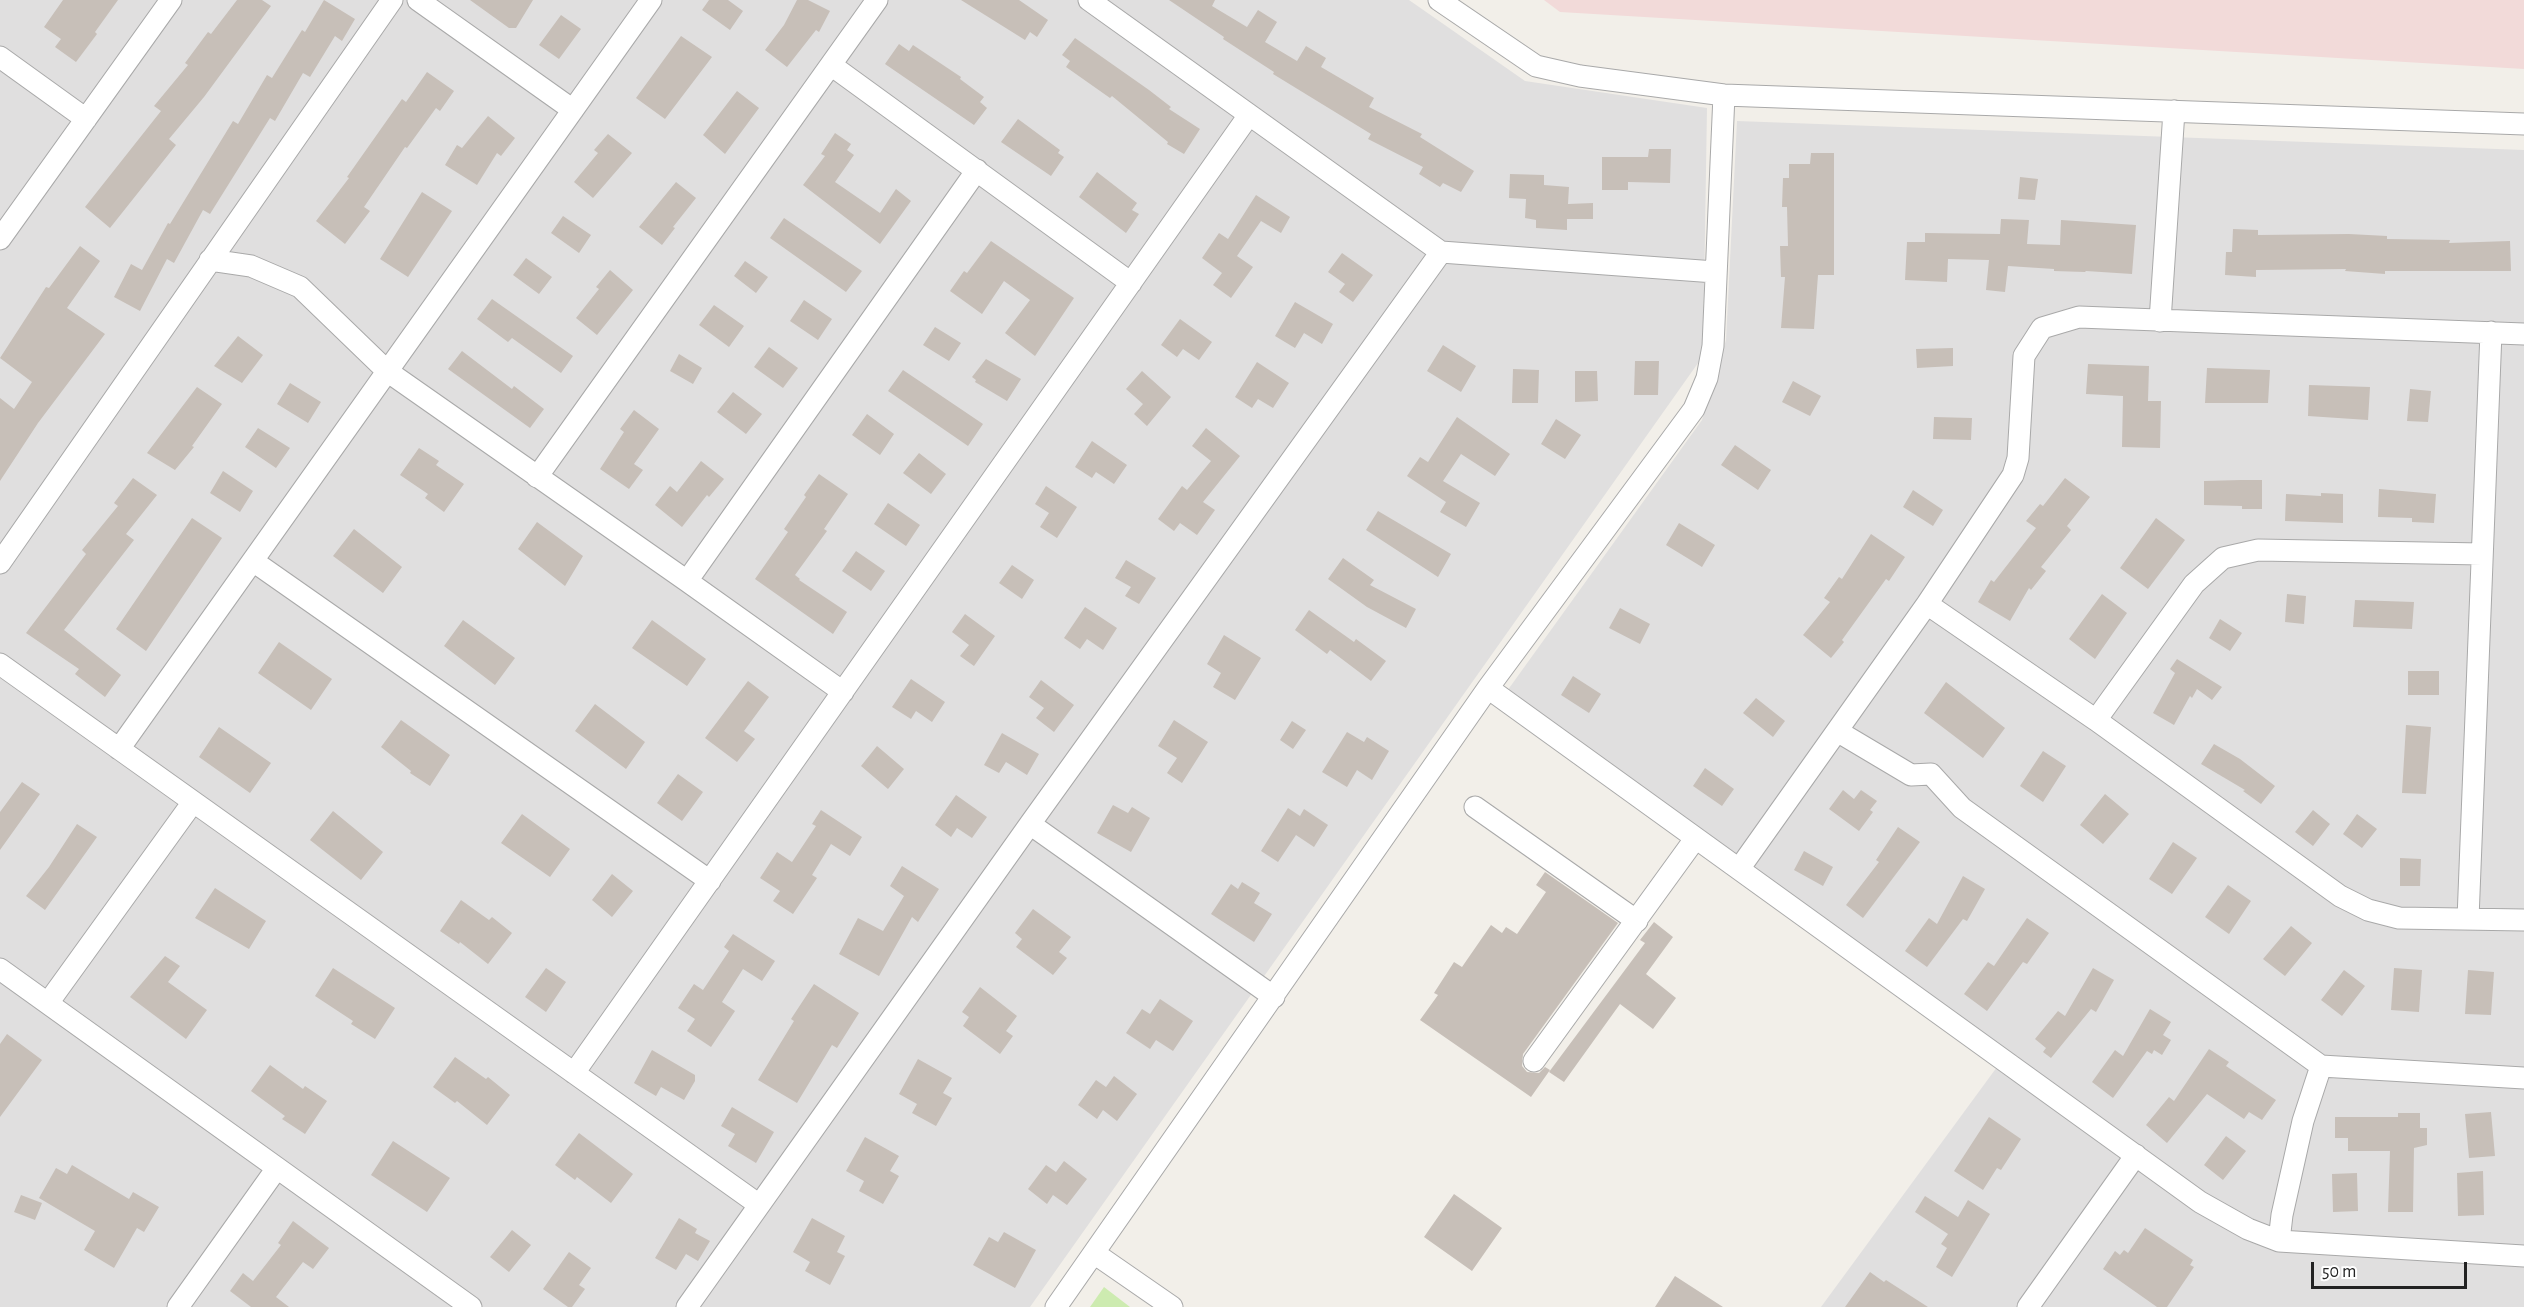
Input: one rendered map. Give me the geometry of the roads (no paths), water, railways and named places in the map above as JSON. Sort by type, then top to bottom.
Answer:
[{"type":"street","points":[[0,239],[171,0]]},
{"type":"street","points":[[0,563],[392,0]]},
{"type":"street","points":[[418,0],[573,110]]},
{"type":"street","points":[[119,749],[651,0]]},
{"type":"street","points":[[537,477],[877,0]]},
{"type":"street","points":[[1439,0],[1536,66],[1580,76],[1724,95],[2524,124]]},
{"type":"street","points":[[1103,4],[1249,115],[1441,252],[1716,272]]},
{"type":"street","points":[[0,57],[86,119]]},
{"type":"street","points":[[831,65],[1131,283]]},
{"type":"street","points":[[1056,1307],[1488,688],[1694,409],[1707,378],[1713,346],[1724,95]]},
{"type":"street","points":[[2160,321],[2174,111]]},
{"type":"street","points":[[574,1073],[1249,115]]},
{"type":"street","points":[[687,580],[976,170]]},
{"type":"street","points":[[687,1307],[758,1204],[1441,252]]},
{"type":"street","points":[[210,260],[251,266],[300,287],[387,371],[843,692]]},
{"type":"street","points":[[1739,869],[1928,604],[2013,475],[2018,458],[2024,356],[2042,328],[2079,317],[2524,334]]},
{"type":"street","points":[[2468,919],[2491,332]]},
{"type":"street","points":[[2096,720],[2194,584],[2223,558],[2258,550],[2482,554]]},
{"type":"street","points":[[253,561],[710,881]]},
{"type":"street","points":[[1928,604],[2096,720],[2340,896],[2368,910],[2399,918],[2524,920]]},
{"type":"street","points":[[0,664],[758,1204]]},
{"type":"street","points":[[1488,688],[2200,1202],[2248,1228],[2279,1241],[2524,1256]]},
{"type":"street","points":[[1838,731],[1911,775],[1931,774],[1962,808],[2321,1066],[2524,1078]]},
{"type":"street","points":[[48,1003],[193,802]]},
{"type":"street","points":[[1475,807],[1637,921]]},
{"type":"street","points":[[1030,824],[1274,997]]},
{"type":"street","points":[[1534,1061],[1695,839]]},
{"type":"street","points":[[0,969],[471,1307]]},
{"type":"street","points":[[2279,1241],[2282,1215],[2303,1121],[2321,1066]]},
{"type":"street","points":[[2028,1307],[2136,1155]]},
{"type":"street","points":[[178,1307],[277,1168]]},
{"type":"street","points":[[1094,1253],[1172,1307]]}]
